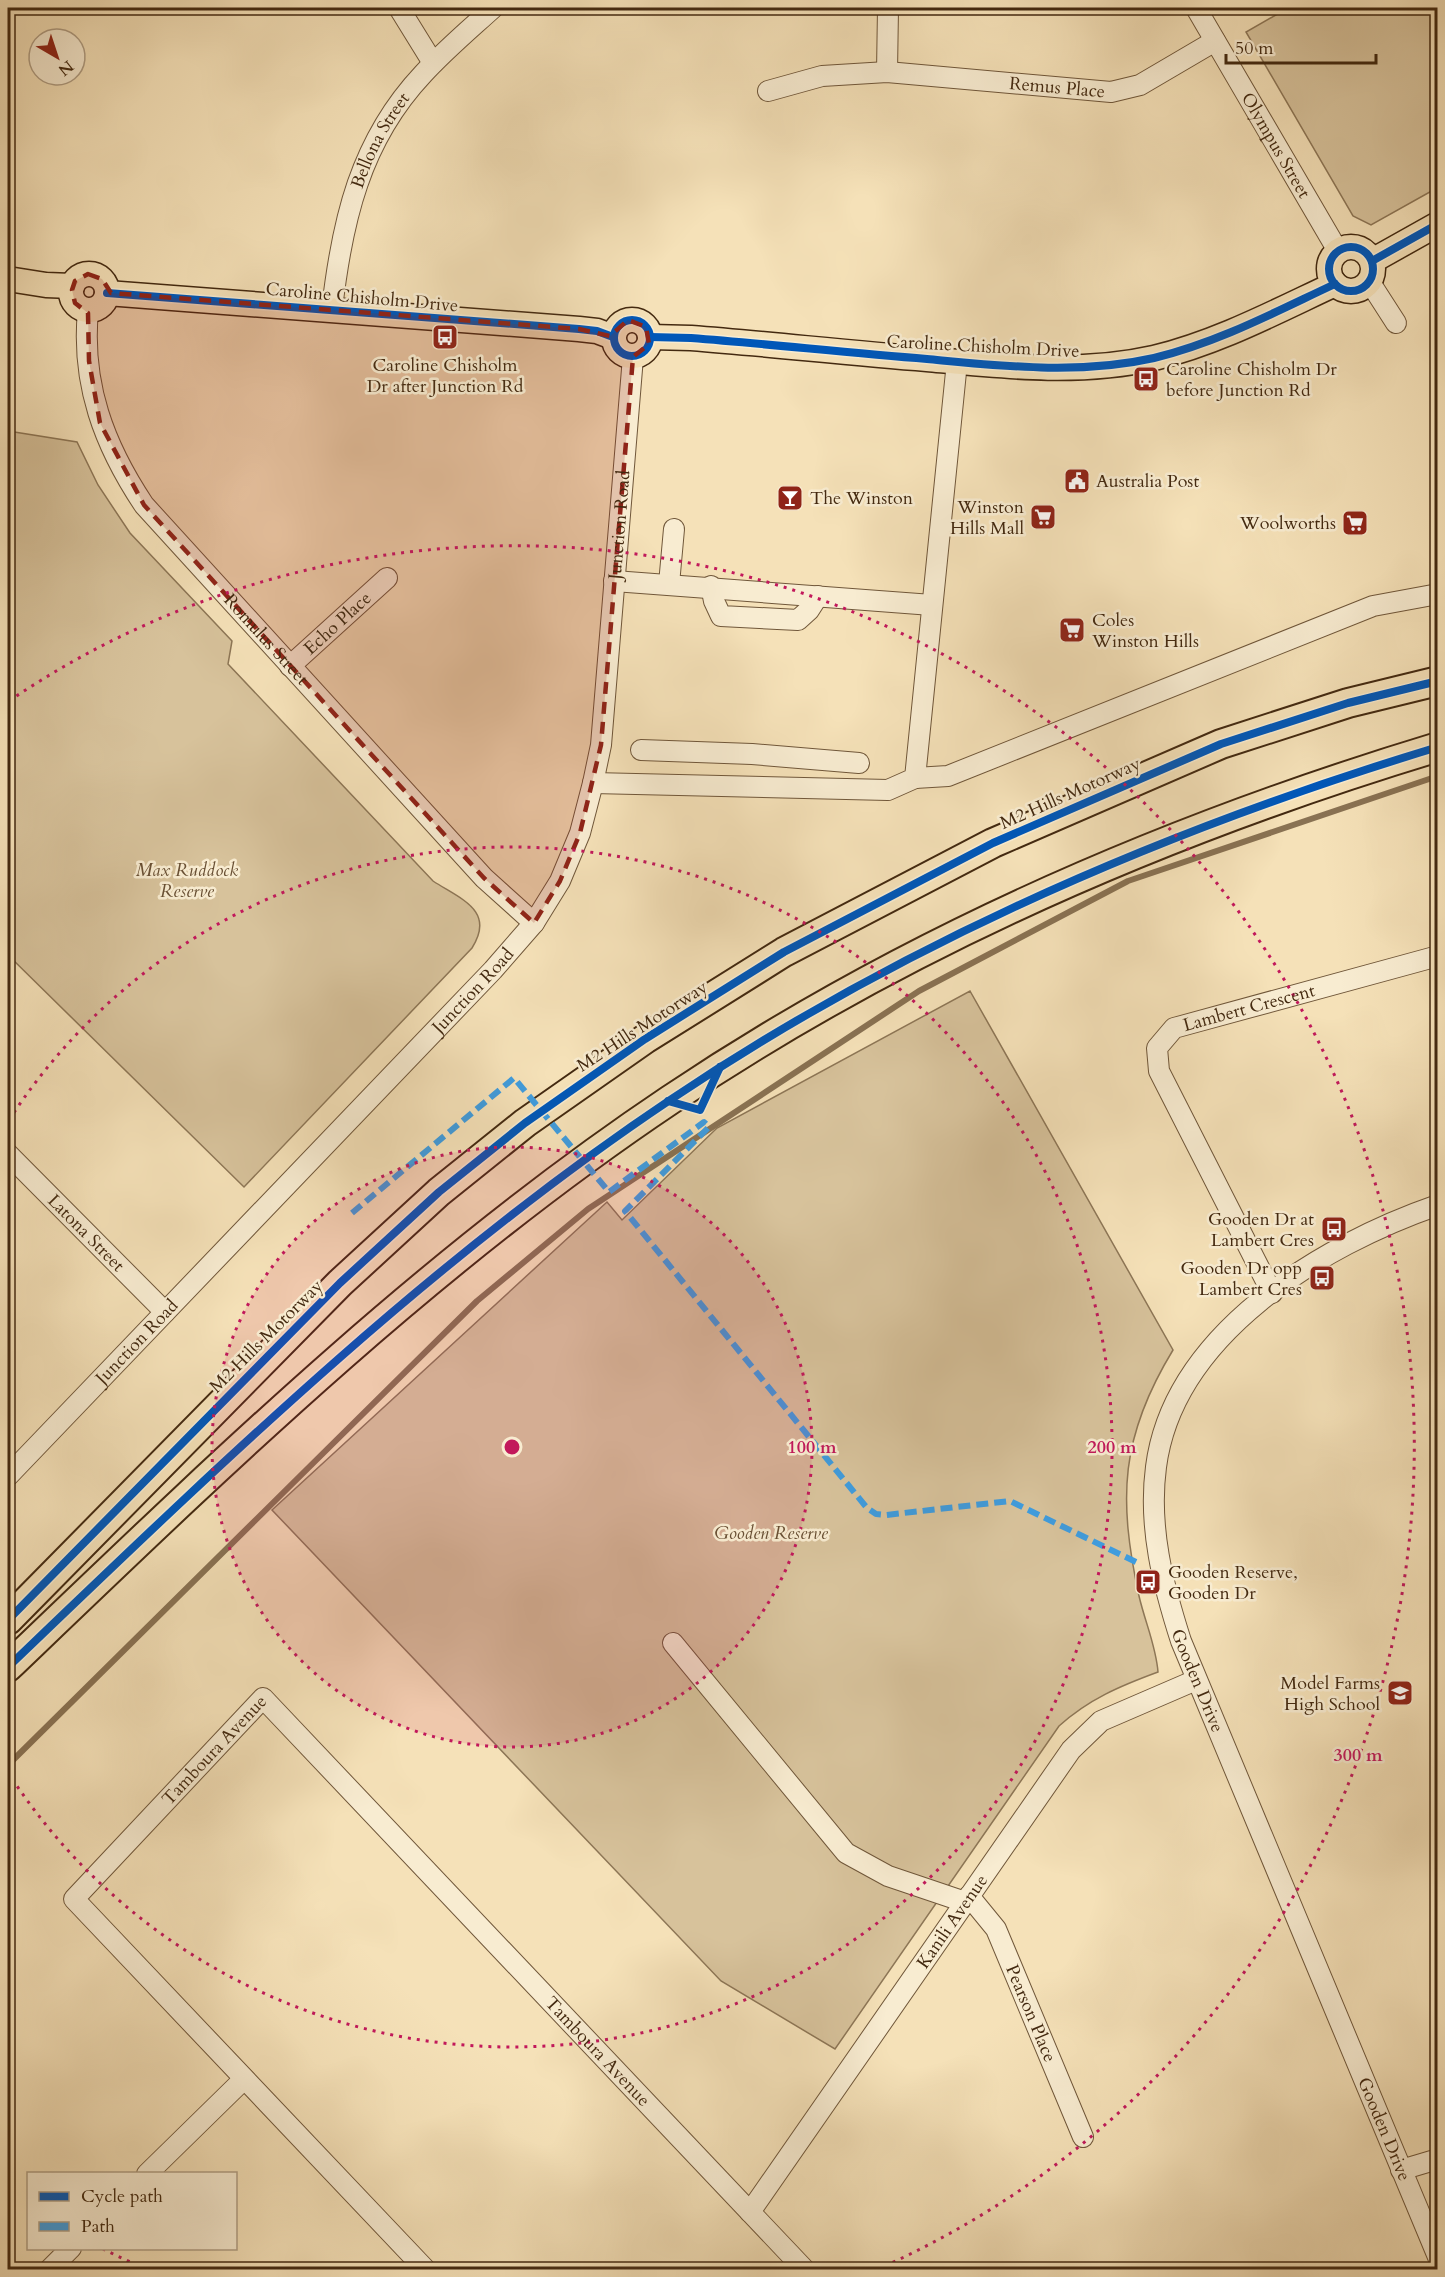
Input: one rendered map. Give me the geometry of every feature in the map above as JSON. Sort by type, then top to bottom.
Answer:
[{"type":"highway","name":"M2 Hills Motorway","points":[[8,1620],[340,1283],[439,1192],[525,1123],[645,1039],[802,942],[993,843],[1221,744],[1348,703],[1437,681]]},
{"type":"highway","points":[[8,1667],[152,1529],[374,1327],[516,1212],[597,1151],[720,1067],[861,985],[1017,905],[1142,850],[1251,808],[1437,747]]},
{"type":"main road","points":[[1370,271],[1364,251],[1357,247],[1338,251],[1329,268],[1335,284],[1349,291],[1357,290],[1370,271],[1437,224]]},
{"type":"main road","points":[[95,275],[106,286],[107,293],[100,307],[88,311],[75,303],[72,286],[81,276],[95,275]]},
{"type":"main road","points":[[8,279],[46,285],[72,286]]},
{"type":"main road","name":"Caroline Chisholm Drive","points":[[650,337],[691,338],[957,362],[1063,369],[1151,358],[1208,342],[1245,328],[1335,284]]},
{"type":"main road","name":"Caroline Chisholm Drive","points":[[107,293],[579,329],[597,331],[613,337]]},
{"type":"main road","points":[[635,320],[646,327],[650,337],[646,350],[633,357],[618,351],[613,337],[620,324],[635,320]]},
{"type":"street","points":[[399,8],[433,63]]},
{"type":"street","name":"Bellona Street","points":[[332,309],[339,248],[348,208],[362,168],[403,98],[433,63],[493,8]]},
{"type":"street","points":[[887,72],[888,8]]},
{"type":"street","name":"Olympus Street","points":[[1196,8],[1338,251]]},
{"type":"street","name":"Remus Place","points":[[768,91],[822,76],[887,72],[1111,92],[1140,84],[1215,41]]},
{"type":"street","points":[[1370,271],[1396,323]]},
{"type":"street","name":"Romulus Street","points":[[88,311],[89,361],[100,423],[125,476],[144,505],[484,878],[534,923]]},
{"type":"street","name":"Junction Road","points":[[8,1476],[493,970],[534,923],[571,858],[593,783],[601,745],[633,357]]},
{"type":"street","points":[[915,778],[957,362]]},
{"type":"street","points":[[669,584],[674,529]]},
{"type":"street","name":"Echo Place","points":[[290,666],[387,578]]},
{"type":"street","points":[[614,581],[711,586],[932,605]]},
{"type":"street","points":[[711,586],[722,616],[798,620],[809,610],[818,596]]},
{"type":"street","points":[[593,783],[888,790],[915,778],[948,776],[1373,606],[1437,594]]},
{"type":"street","points":[[641,750],[752,754],[859,763]]},
{"type":"street","name":"Lambert Crescent","points":[[1272,1293],[1159,1071],[1157,1048],[1174,1028],[1437,956]]},
{"type":"street","name":"Latona Street","points":[[8,1154],[165,1312]]},
{"type":"street","name":"Gooden Drive","points":[[1437,1205],[1343,1246],[1272,1293],[1226,1334],[1194,1371],[1166,1426],[1156,1466],[1154,1509],[1158,1552],[1167,1597],[1196,1680],[1437,2257]]},
{"type":"street","points":[[673,1643],[846,1853],[888,1876],[967,1899]]},
{"type":"street","name":"Kanili Avenue","points":[[750,2212],[1071,1750],[1101,1721],[1196,1680]]},
{"type":"street","name":"Tamboura Avenue","points":[[426,2270],[74,1899],[263,1698],[805,2270]]},
{"type":"street","name":"Pearson Place","points":[[967,1899],[996,1929],[1083,2137]]},
{"type":"street","points":[[149,2172],[244,2079]]},
{"type":"street","points":[[1401,2170],[1437,2159]]},
{"type":"street","points":[[49,2270],[69,2250]]},
{"type":"highlighted area","points":[[88,274],[102,279],[111,293],[579,329],[610,336],[628,320],[646,327],[649,344],[633,357],[601,745],[580,833],[560,881],[534,923],[484,878],[144,505],[100,423],[89,361],[88,313],[75,303],[72,290],[75,281]]},
{"type":"green space","points":[[1288,8],[1437,8],[1437,188],[1371,225],[1353,216],[1246,32]]},
{"type":"green space","name":"Max Ruddock Reserve","points":[[8,431],[77,442],[98,485],[130,533],[232,641],[228,664],[433,881],[472,907],[480,924],[472,948],[244,1187],[8,955]]},
{"type":"green space","name":"Gooden Reserve","points":[[970,991],[1173,1350],[1142,1411],[1133,1440],[1128,1469],[1128,1528],[1132,1561],[1158,1672],[1106,1694],[1082,1708],[1059,1726],[835,2049],[721,1981],[272,1510],[607,1202],[622,1220],[717,1128]]},
{"type":"waterway","points":[[8,1765],[477,1301],[588,1209],[919,991],[1128,881],[1438,776]]},
{"type":"marked path","points":[[352,1213],[514,1078],[609,1192],[704,1122],[709,1127],[625,1211],[867,1508],[876,1514],[886,1515],[1010,1501],[1136,1562]]},
{"type":"cycle path","points":[[1372,261],[1438,224]]},
{"type":"cycle path","points":[[1351,247],[1366,254],[1373,269],[1366,284],[1351,291],[1336,284],[1329,269],[1336,254],[1351,247]]},
{"type":"cycle path","points":[[650,337],[691,338],[1040,368],[1097,366],[1154,358],[1201,344],[1335,284]]},
{"type":"cycle path","points":[[107,293],[579,329],[597,331],[613,337]]},
{"type":"cycle path","points":[[632,320],[645,325],[650,338],[645,351],[632,356],[619,351],[614,338],[619,325],[632,320]]},
{"type":"cycle path","points":[[8,1620],[340,1283],[439,1192],[525,1123],[645,1039],[784,952],[993,843],[1221,744],[1348,703],[1438,681]]},
{"type":"cycle path","points":[[8,1667],[166,1516],[327,1369],[494,1229],[581,1163],[670,1100],[759,1043],[851,990],[945,940],[1040,895],[1138,853],[1237,815],[1337,779],[1438,747]]},
{"type":"cycle path","points":[[668,1101],[700,1110],[720,1067]]},
{"type":"place","name":"Caroline Chisholm Dr after Junction Rd","points":[[445,337]]},
{"type":"place","name":"Caroline Chisholm Dr before Junction Rd","points":[[1146,379]]},
{"type":"place","name":"Australia Post","points":[[1077,481]]},
{"type":"place","name":"The Winston","points":[[790,498]]},
{"type":"place","name":"Winston Hills Mall","points":[[1043,517]]},
{"type":"place","name":"Woolworths","points":[[1355,523]]},
{"type":"place","name":"Coles Winston Hills","points":[[1072,630]]},
{"type":"place","name":"Gooden Dr at Lambert Cres","points":[[1334,1229]]},
{"type":"place","name":"Gooden Dr opp Lambert Cres","points":[[1322,1278]]},
{"type":"place","name":"Gooden Reserve, Gooden Dr","points":[[1148,1582]]},
{"type":"place","name":"Model Farms High School","points":[[1400,1693]]}]
